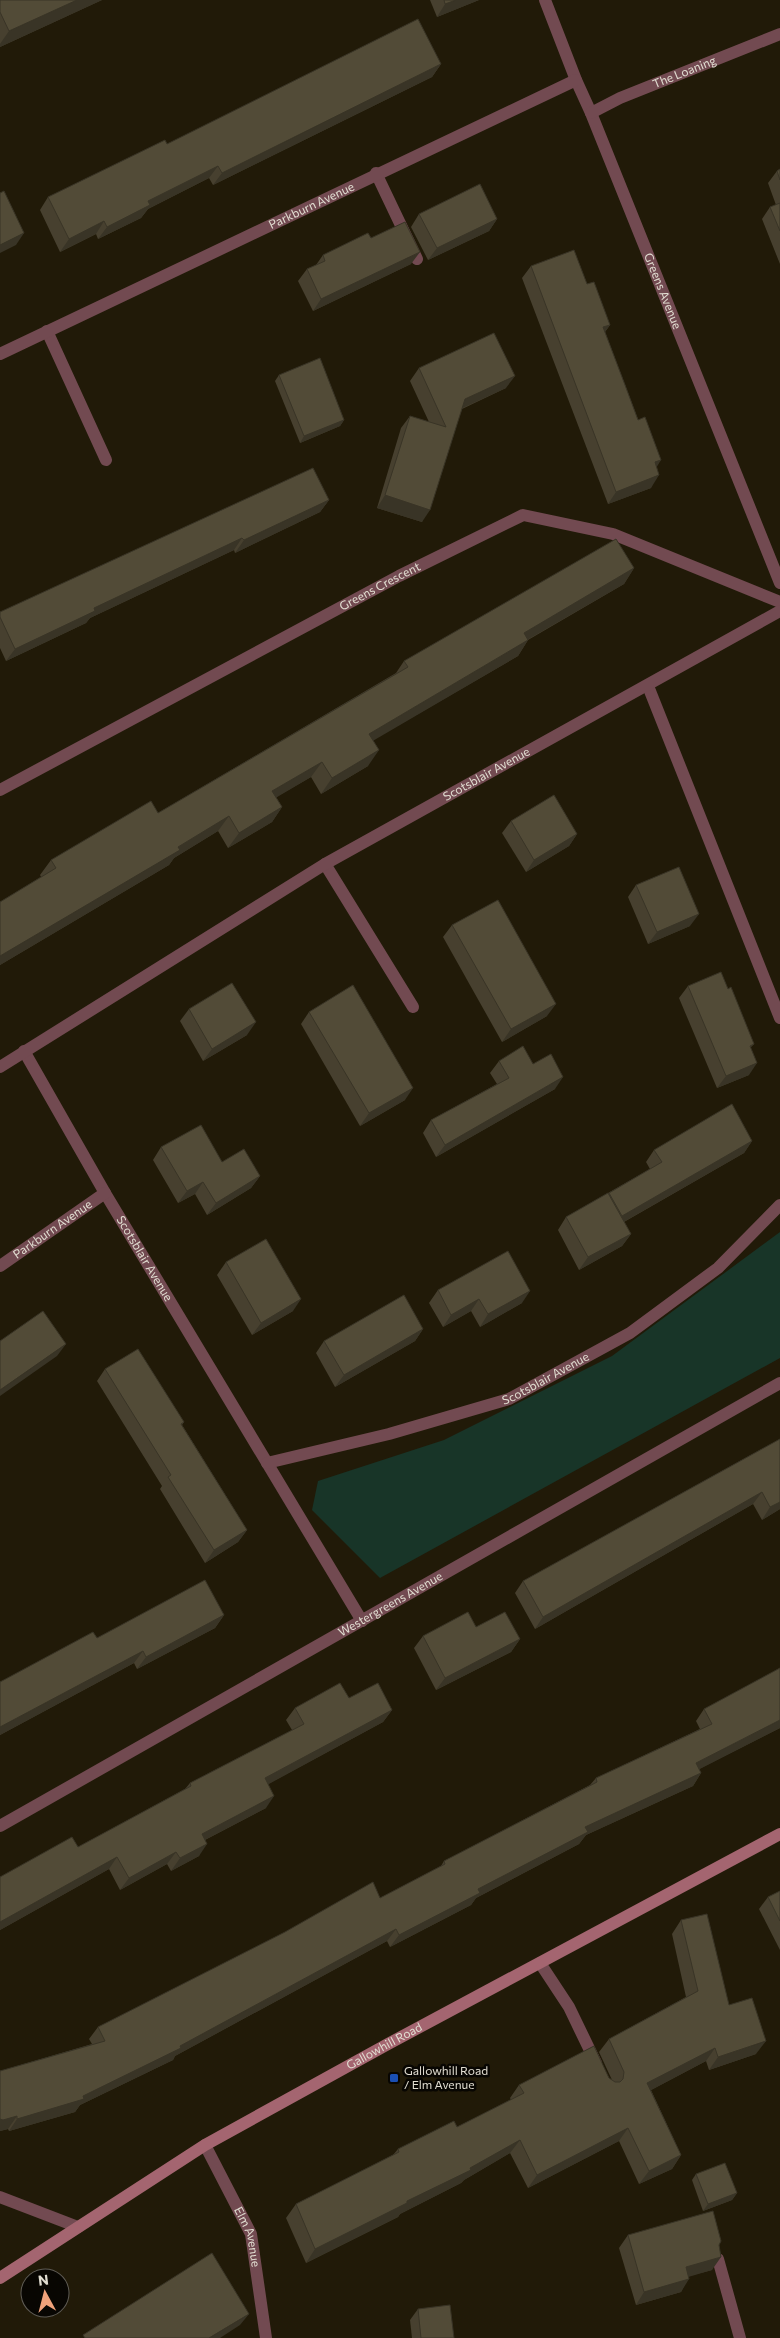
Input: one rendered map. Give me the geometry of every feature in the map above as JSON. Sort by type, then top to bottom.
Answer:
[{"type":"street","name":"Greens Avenue","points":[[545,0],[780,583]]},
{"type":"street","name":"The Loaning","points":[[591,113],[620,98],[780,34]]},
{"type":"street","name":"Parkburn Avenue","points":[[0,354],[376,173],[576,80]]},
{"type":"street","points":[[376,173],[417,259]]},
{"type":"street","points":[[47,331],[106,460]]},
{"type":"street","name":"Greens Crescent","points":[[0,790],[399,576],[523,515],[613,534],[780,602]]},
{"type":"street","name":"Scotsblair Avenue","points":[[0,1067],[325,864],[780,611]]},
{"type":"street","points":[[648,686],[780,1018]]},
{"type":"street","points":[[325,864],[413,1007]]},
{"type":"street","name":"Scotsblair Avenue","points":[[24,1051],[105,1193],[362,1621]]},
{"type":"street","name":"Parkburn Avenue","points":[[0,1266],[105,1193]]},
{"type":"street","name":"Scotsblair Avenue","points":[[267,1464],[389,1434],[509,1399],[630,1333],[718,1268],[780,1205]]},
{"type":"street","name":"Westergreens Avenue","points":[[0,1826],[780,1383]]},
{"type":"street","name":"Gallowhill Road","points":[[0,2278],[205,2145],[780,1834]]},
{"type":"street","points":[[540,1963],[568,2007],[600,2074]]},
{"type":"street","name":"Elm Avenue","points":[[205,2145],[251,2234],[266,2338]]},
{"type":"street","points":[[0,2197],[78,2227]]},
{"type":"street","points":[[718,2260],[740,2338]]},
{"type":"green space","points":[[780,1232],[780,1358],[380,1578],[312,1510],[318,1481],[444,1440],[612,1356]]},
{"type":"building","points":[[0,0],[77,0],[9,31],[0,12]]},
{"type":"building","points":[[444,0],[456,0],[445,4]]},
{"type":"building","points":[[418,19],[441,64],[222,173],[218,166],[148,201],[150,205],[107,227],[104,221],[69,239],[48,197],[165,140],[167,144]]},
{"type":"building","points":[[780,169],[780,180],[777,171]]},
{"type":"building","points":[[480,184],[497,219],[437,248],[419,214]]},
{"type":"building","points":[[4,191],[24,233],[0,245],[0,193]]},
{"type":"building","points":[[780,203],[780,231],[770,207]]},
{"type":"building","points":[[405,222],[420,252],[321,299],[307,269],[325,261],[323,255],[368,233],[371,238]]},
{"type":"building","points":[[574,250],[587,284],[594,282],[610,325],[603,327],[638,420],[645,417],[661,460],[655,462],[659,475],[616,492],[531,266]]},
{"type":"building","points":[[494,333],[515,376],[465,399],[430,510],[385,495],[410,416],[446,427],[419,368]]},
{"type":"building","points":[[320,358],[344,420],[304,436],[279,375]]},
{"type":"building","points":[[313,468],[329,500],[244,540],[242,538],[94,608],[95,611],[15,649],[0,617],[0,612]]},
{"type":"building","points":[[616,539],[634,568],[524,633],[528,640],[369,734],[379,750],[332,778],[322,762],[272,791],[282,807],[239,833],[229,816],[178,847],[180,850],[0,956],[0,902],[56,868],[51,860],[151,801],[158,813],[408,667],[404,661]]},
{"type":"building","points":[[554,795],[577,834],[534,860],[511,821]]},
{"type":"building","points":[[679,867],[699,914],[657,932],[636,885]]},
{"type":"building","points":[[498,900],[556,1004],[511,1029],[452,925]]},
{"type":"building","points":[[721,972],[728,989],[731,987],[754,1044],[750,1046],[757,1063],[726,1076],[688,986]]},
{"type":"building","points":[[232,983],[256,1022],[212,1049],[189,1009]]},
{"type":"building","points":[[353,985],[413,1088],[369,1113],[309,1012]]},
{"type":"building","points":[[523,1046],[533,1064],[551,1054],[563,1077],[445,1145],[431,1120],[509,1078],[499,1061]]},
{"type":"building","points":[[732,1104],[752,1141],[622,1216],[609,1193],[662,1162],[654,1150]]},
{"type":"building","points":[[201,1125],[222,1162],[244,1149],[260,1176],[216,1203],[203,1182],[187,1191],[161,1147]]},
{"type":"building","points":[[608,1193],[631,1234],[588,1257],[566,1217]]},
{"type":"building","points":[[266,1239],[301,1299],[261,1323],[226,1262]]},
{"type":"building","points":[[508,1251],[530,1291],[488,1314],[479,1299],[451,1315],[438,1290]]},
{"type":"building","points":[[404,1295],[423,1329],[344,1375],[324,1341]]},
{"type":"building","points":[[43,1311],[66,1344],[0,1390],[0,1341]]},
{"type":"building","points":[[138,1349],[184,1422],[181,1424],[247,1530],[214,1550],[168,1477],[171,1475],[105,1369]]},
{"type":"building","points":[[780,1439],[780,1502],[770,1507],[762,1492],[543,1617],[523,1581]]},
{"type":"building","points":[[205,1580],[224,1615],[146,1657],[143,1651],[0,1727],[0,1682],[93,1632],[97,1638]]},
{"type":"building","points":[[468,1612],[476,1627],[505,1612],[520,1639],[445,1678],[423,1636]]},
{"type":"building","points":[[780,1668],[780,1720],[696,1763],[701,1773],[585,1827],[588,1832],[478,1889],[480,1893],[399,1935],[396,1929],[180,2046],[181,2048],[83,2096],[84,2099],[17,2119],[17,2116],[3,2120],[0,2119],[0,2071],[105,2041],[98,2027],[285,1932],[373,1882],[380,1898],[445,1864],[444,1861],[597,1782],[596,1778],[712,1724],[704,1709]]},
{"type":"building","points":[[340,1683],[349,1698],[378,1683],[392,1710],[265,1778],[274,1796],[202,1834],[207,1844],[180,1858],[176,1852],[129,1878],[117,1857],[0,1922],[0,1877],[72,1837],[78,1847],[191,1786],[190,1783],[304,1724],[295,1708]]},
{"type":"building","points":[[780,1891],[780,1921],[768,1897]]},
{"type":"building","points":[[707,1914],[729,2005],[752,1998],[766,2041],[718,2057],[715,2048],[647,2083],[681,2155],[649,2171],[628,2128],[537,2175],[520,2140],[470,2168],[471,2170],[315,2249],[296,2204],[399,2152],[398,2149],[454,2121],[457,2127],[524,2093],[519,2085],[594,2046],[609,2078],[615,2082],[620,2082],[623,2079],[624,2072],[609,2039],[698,1991],[681,1920]]},
{"type":"building","points":[[725,2163],[737,2193],[708,2204],[696,2174]]},
{"type":"building","points":[[713,2211],[721,2241],[719,2245],[721,2257],[686,2267],[689,2279],[644,2292],[628,2235]]},
{"type":"building","points":[[212,2253],[249,2314],[209,2338],[85,2338],[83,2335]]},
{"type":"building","points":[[450,2305],[454,2338],[421,2338],[418,2309]]},
{"type":"place","name":"Gallowhill Road / Elm Avenue","points":[[394,2078]]}]
